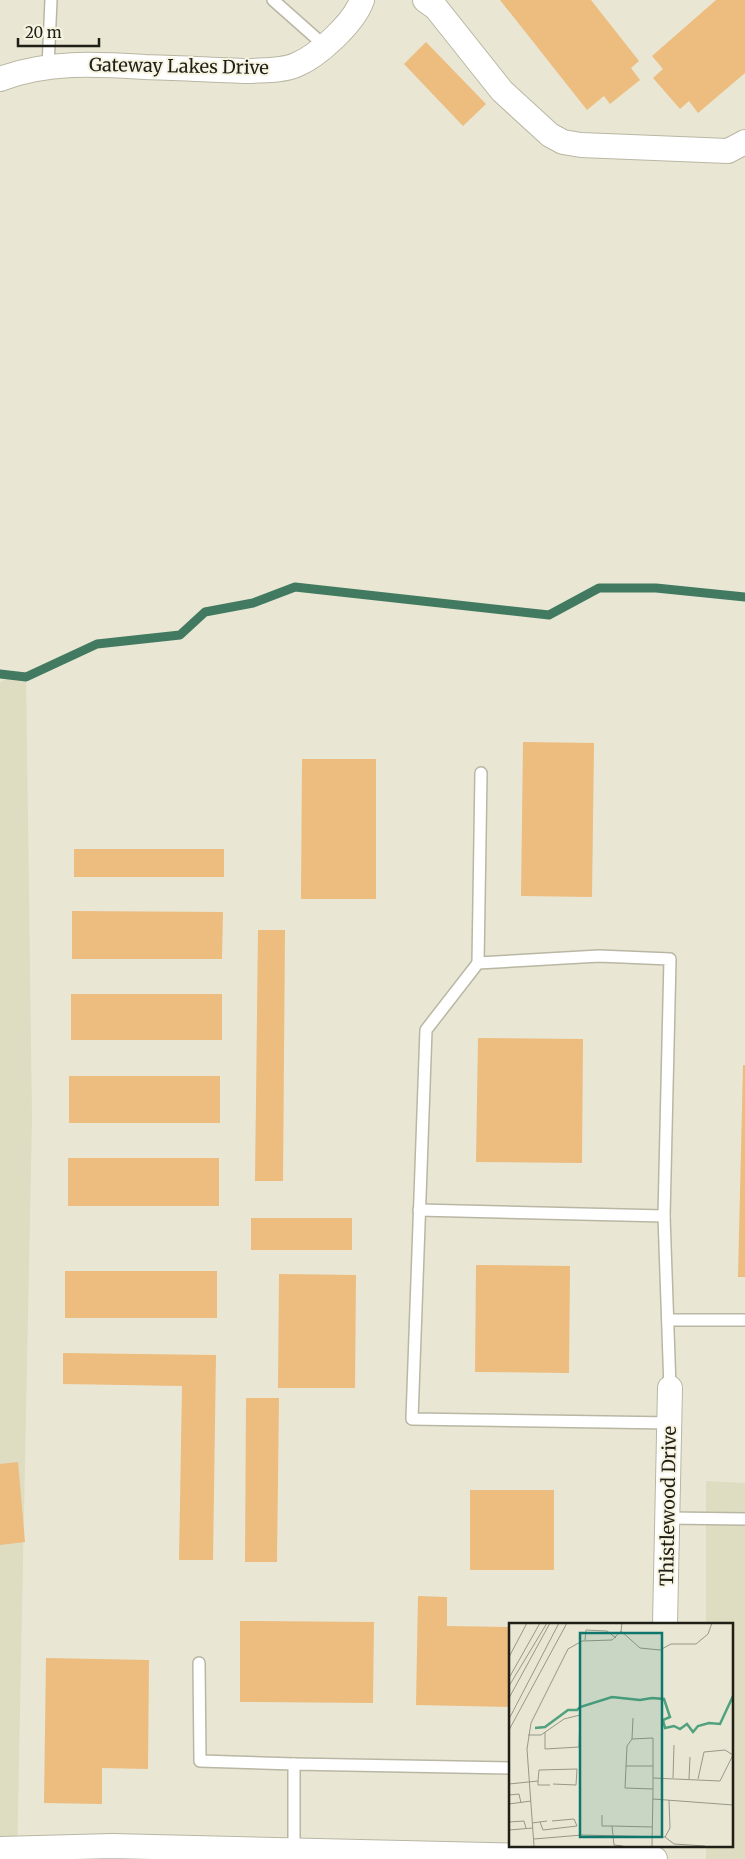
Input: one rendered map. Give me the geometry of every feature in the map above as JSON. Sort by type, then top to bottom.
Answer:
[{"type":"street","name":"Gateway Lakes Drive","points":[[0,79],[17,73],[48,67],[82,64],[249,71],[295,66],[325,46],[342,29],[362,0]]},
{"type":"street","points":[[425,0],[436,8],[502,91],[550,135],[564,142],[581,145],[728,151],[745,142]]},
{"type":"street","name":"Thistlewood Drive","points":[[666,1623],[670,1388]]},
{"type":"street","points":[[0,1849],[112,1846],[294,1855],[657,1859],[659,1846]]},
{"type":"lane","points":[[48,67],[51,0]]},
{"type":"lane","points":[[274,0],[325,46]]},
{"type":"lane","points":[[481,773],[478,963],[426,1030],[412,1419],[670,1423]]},
{"type":"lane","points":[[478,963],[599,956],[670,959],[664,1216],[670,1388]]},
{"type":"lane","points":[[419,1210],[664,1216]]},
{"type":"lane","points":[[668,1320],[745,1320]]},
{"type":"lane","points":[[668,1518],[745,1519]]},
{"type":"lane","points":[[199,1664],[200,1761],[509,1768]]},
{"type":"lane","points":[[294,1764],[294,1855]]},
{"type":"shaded area","points":[[26,671],[32,1118],[17,1859],[0,1859],[0,682]]},
{"type":"shaded area","points":[[706,1481],[745,1483],[745,1859],[706,1859],[706,1846],[732,1846],[732,1623],[706,1623]]},
{"type":"building","points":[[500,0],[591,0],[639,61],[631,68],[640,80],[610,104],[604,96],[587,110]]},
{"type":"building","points":[[716,0],[745,0],[745,73],[698,113],[689,101],[680,109],[653,78],[663,69],[652,56]]},
{"type":"building","points":[[426,42],[486,104],[463,126],[404,64]]},
{"type":"building","points":[[523,742],[594,743],[592,897],[521,896]]},
{"type":"building","points":[[302,759],[376,759],[376,899],[301,899]]},
{"type":"building","points":[[74,849],[224,849],[224,877],[74,877]]},
{"type":"building","points":[[72,911],[223,912],[222,959],[72,959]]},
{"type":"building","points":[[258,930],[285,930],[283,1181],[255,1181]]},
{"type":"building","points":[[71,994],[222,994],[222,1040],[71,1040]]},
{"type":"building","points":[[478,1038],[583,1039],[582,1163],[476,1162]]},
{"type":"building","points":[[743,1065],[745,1065],[745,1277],[738,1277]]},
{"type":"building","points":[[69,1076],[220,1076],[220,1123],[69,1123]]},
{"type":"building","points":[[68,1158],[219,1158],[219,1206],[68,1206]]},
{"type":"building","points":[[251,1218],[352,1218],[352,1250],[251,1250]]},
{"type":"building","points":[[476,1265],[570,1266],[569,1373],[475,1372]]},
{"type":"building","points":[[65,1271],[217,1271],[217,1318],[65,1318]]},
{"type":"building","points":[[279,1274],[356,1275],[355,1388],[278,1388]]},
{"type":"building","points":[[63,1353],[216,1355],[213,1560],[179,1560],[182,1386],[63,1384]]},
{"type":"building","points":[[246,1398],[279,1398],[277,1562],[245,1562]]},
{"type":"building","points":[[18,1462],[25,1542],[0,1545],[0,1464]]},
{"type":"building","points":[[470,1490],[554,1490],[554,1570],[470,1570]]},
{"type":"building","points":[[418,1596],[447,1597],[447,1626],[509,1627],[509,1707],[416,1705]]},
{"type":"building","points":[[240,1621],[374,1622],[373,1703],[240,1702]]},
{"type":"building","points":[[46,1658],[149,1660],[148,1769],[102,1768],[102,1804],[44,1803]]},
{"type":"waterway","points":[[0,674],[26,677],[97,644],[180,635],[205,612],[253,603],[295,587],[549,615],[599,588],[656,588],[745,597]]}]
